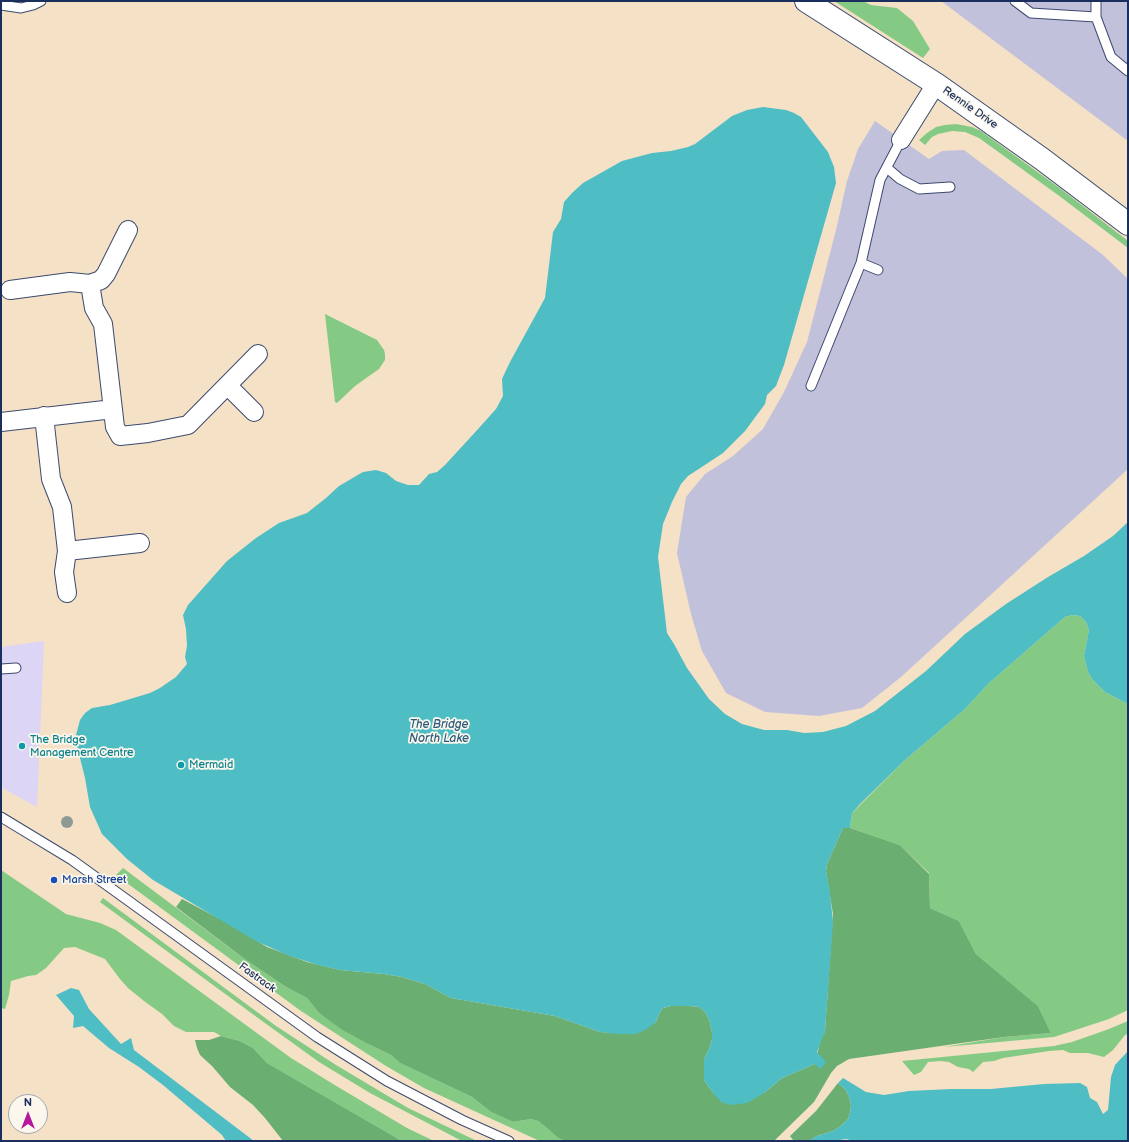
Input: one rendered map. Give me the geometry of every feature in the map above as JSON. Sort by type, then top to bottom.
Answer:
[{"type":"street","name":"Rennie Drive","points":[[806,1],[936,84],[1042,159],[1128,224]]},
{"type":"street","points":[[902,140],[936,84]]},
{"type":"street","points":[[10,290],[70,282],[90,284],[100,280],[106,274],[128,230]]},
{"type":"street","points":[[90,284],[94,308],[103,324],[115,427],[120,436],[148,433],[188,425],[258,354]]},
{"type":"street","points":[[228,386],[254,412]]},
{"type":"street","points":[[1,422],[113,409]]},
{"type":"street","points":[[44,416],[51,479],[62,507],[67,551],[64,572],[67,593]]},
{"type":"street","points":[[67,551],[140,543]]},
{"type":"lane","points":[[1,6],[21,8],[41,1]]},
{"type":"lane","points":[[1015,1],[1031,12],[1096,17]]},
{"type":"lane","points":[[1096,1],[1096,17],[1110,57],[1128,71]]},
{"type":"lane","points":[[811,386],[861,263],[880,180],[902,140]]},
{"type":"lane","points":[[886,168],[900,179],[919,189],[950,187]]},
{"type":"lane","points":[[861,263],[878,270]]},
{"type":"lane","points":[[1,669],[16,668]]},
{"type":"lane","name":"Fastrack","points":[[1,817],[72,860],[330,1045],[387,1081],[462,1120],[509,1141]]},
{"type":"shaded area","points":[[941,1],[1128,1],[1128,141]]},
{"type":"shaded area","points":[[875,121],[929,159],[942,151],[964,150],[1103,255],[1128,279],[1128,469],[901,677],[862,708],[819,716],[765,712],[726,693],[702,651],[691,614],[677,553],[686,497],[705,474],[733,456],[763,429],[784,392],[807,342],[847,181],[858,149]]},
{"type":"shaded area","points":[[44,641],[37,807],[2,788],[1,786],[1,647]]},
{"type":"green space","points":[[834,1],[863,1],[871,5],[897,8],[913,21],[930,49],[923,58]]},
{"type":"green space","points":[[956,124],[972,127],[981,131],[1061,189],[1128,241],[1128,248],[979,138],[965,132],[952,131],[932,137],[925,145],[919,140],[936,127]]},
{"type":"green space","points":[[325,314],[377,340],[385,354],[385,360],[379,369],[355,386],[337,403],[335,402]]},
{"type":"green space","points":[[1072,615],[1080,616],[1086,622],[1089,630],[1084,656],[1088,672],[1093,680],[1105,692],[1128,704],[1128,1010],[1109,1019],[1054,1037],[944,1047],[1004,1037],[1051,1033],[1038,1006],[976,954],[959,921],[930,908],[929,873],[900,845],[850,828],[852,813],[905,760],[965,709],[989,683],[1065,617]]},
{"type":"green space","points":[[843,828],[850,828],[900,845],[929,874],[930,908],[959,921],[976,954],[1038,1006],[1051,1033],[1004,1037],[849,1059],[837,1066],[831,1073],[814,1102],[774,1141],[565,1141],[558,1138],[538,1121],[531,1119],[513,1122],[491,1112],[472,1097],[400,1063],[391,1055],[341,1029],[319,1013],[307,998],[286,987],[246,960],[176,907],[182,899],[233,926],[267,947],[307,962],[340,970],[402,977],[425,984],[451,998],[555,1016],[600,1032],[628,1034],[656,1022],[663,1008],[671,1006],[699,1007],[705,1012],[709,1019],[712,1032],[710,1047],[704,1059],[704,1080],[714,1094],[764,1093],[782,1078],[815,1064],[820,1042],[825,1031],[833,914],[826,871],[827,864]]},
{"type":"green space","points":[[123,868],[246,960],[286,987],[307,998],[319,1013],[370,1045],[391,1055],[400,1063],[472,1097],[491,1112],[513,1122],[531,1119],[538,1121],[558,1138],[565,1141],[540,1141],[424,1088],[386,1066],[301,1011],[116,875]]},
{"type":"green space","points":[[1,870],[66,914],[100,923],[116,930],[291,1058],[407,1128],[434,1141],[402,1141],[267,1063],[253,1048],[240,1041],[221,1036],[214,1032],[186,1032],[174,1026],[162,1014],[128,988],[105,959],[75,947],[64,948],[46,968],[36,975],[11,981],[5,1009],[1,1008]]},
{"type":"green space","points":[[103,898],[276,1026],[336,1065],[408,1108],[477,1141],[460,1140],[370,1093],[319,1062],[100,902]]},
{"type":"green space","points":[[1128,1021],[1128,1034],[1125,1035],[1113,1050],[1104,1057],[1088,1053],[1070,1053],[1063,1050],[1049,1051],[983,1062],[973,1072],[969,1069],[958,1067],[949,1062],[928,1062],[921,1072],[914,1075],[902,1061],[1054,1046],[1072,1042]]},
{"type":"green space","points":[[221,1036],[240,1041],[253,1048],[267,1063],[402,1141],[283,1141],[253,1105],[230,1087],[212,1066],[200,1055],[195,1040],[209,1040]]},
{"type":"green space","points":[[838,1083],[846,1090],[849,1097],[851,1105],[848,1119],[833,1131],[817,1136],[809,1141],[792,1141],[793,1140],[790,1136],[816,1111]]},
{"type":"water","name":"The Bridge North Lake","points":[[763,107],[786,110],[801,117],[828,152],[834,167],[836,183],[784,365],[776,386],[767,395],[765,404],[745,431],[723,453],[688,476],[681,484],[663,524],[658,557],[667,633],[687,668],[709,699],[725,714],[742,724],[764,730],[787,730],[804,733],[823,732],[846,726],[875,711],[926,671],[965,634],[1006,604],[1084,556],[1113,536],[1128,522],[1128,704],[1105,692],[1093,680],[1088,672],[1084,656],[1089,630],[1086,622],[1080,616],[1072,615],[1065,617],[989,683],[965,709],[905,760],[860,804],[852,813],[850,828],[843,828],[827,864],[826,871],[833,922],[825,1031],[817,1052],[826,1062],[820,1069],[815,1064],[782,1078],[764,1093],[747,1103],[730,1105],[721,1102],[704,1080],[704,1059],[710,1047],[712,1032],[709,1019],[705,1012],[699,1007],[671,1006],[663,1008],[656,1022],[647,1029],[636,1034],[600,1032],[555,1016],[451,998],[425,984],[402,977],[340,970],[318,965],[287,955],[256,941],[153,880],[127,859],[102,834],[90,807],[76,735],[80,720],[85,713],[92,708],[110,705],[150,693],[176,677],[187,664],[185,657],[187,646],[186,629],[183,615],[188,605],[227,561],[256,538],[279,523],[307,513],[339,486],[363,472],[376,470],[386,473],[396,481],[408,485],[419,485],[429,474],[437,472],[445,465],[479,428],[496,409],[503,396],[502,379],[545,298],[553,232],[561,219],[564,202],[572,193],[583,183],[622,161],[652,153],[688,147],[695,144],[732,116],[747,110]]},
{"type":"water","points":[[71,988],[79,990],[89,1009],[121,1044],[131,1038],[134,1050],[254,1141],[226,1141],[222,1135],[163,1085],[139,1067],[109,1048],[83,1026],[73,1028],[74,1016],[56,995]]},
{"type":"water","points":[[1128,1051],[1128,1141],[854,1141],[846,1139],[834,1141],[809,1141],[817,1136],[833,1131],[848,1119],[851,1105],[849,1097],[846,1090],[838,1083],[843,1078],[866,1092],[884,1095],[909,1091],[991,1089],[1044,1084],[1080,1083],[1087,1087],[1090,1098],[1097,1102],[1103,1114],[1108,1110],[1111,1077],[1115,1065]]},
{"type":"place","name":"The Bridge Management Centre","points":[[22,746]]},
{"type":"place","name":"Mermaid","points":[[181,765]]},
{"type":"place","name":"Marsh Street","points":[[54,880]]}]
